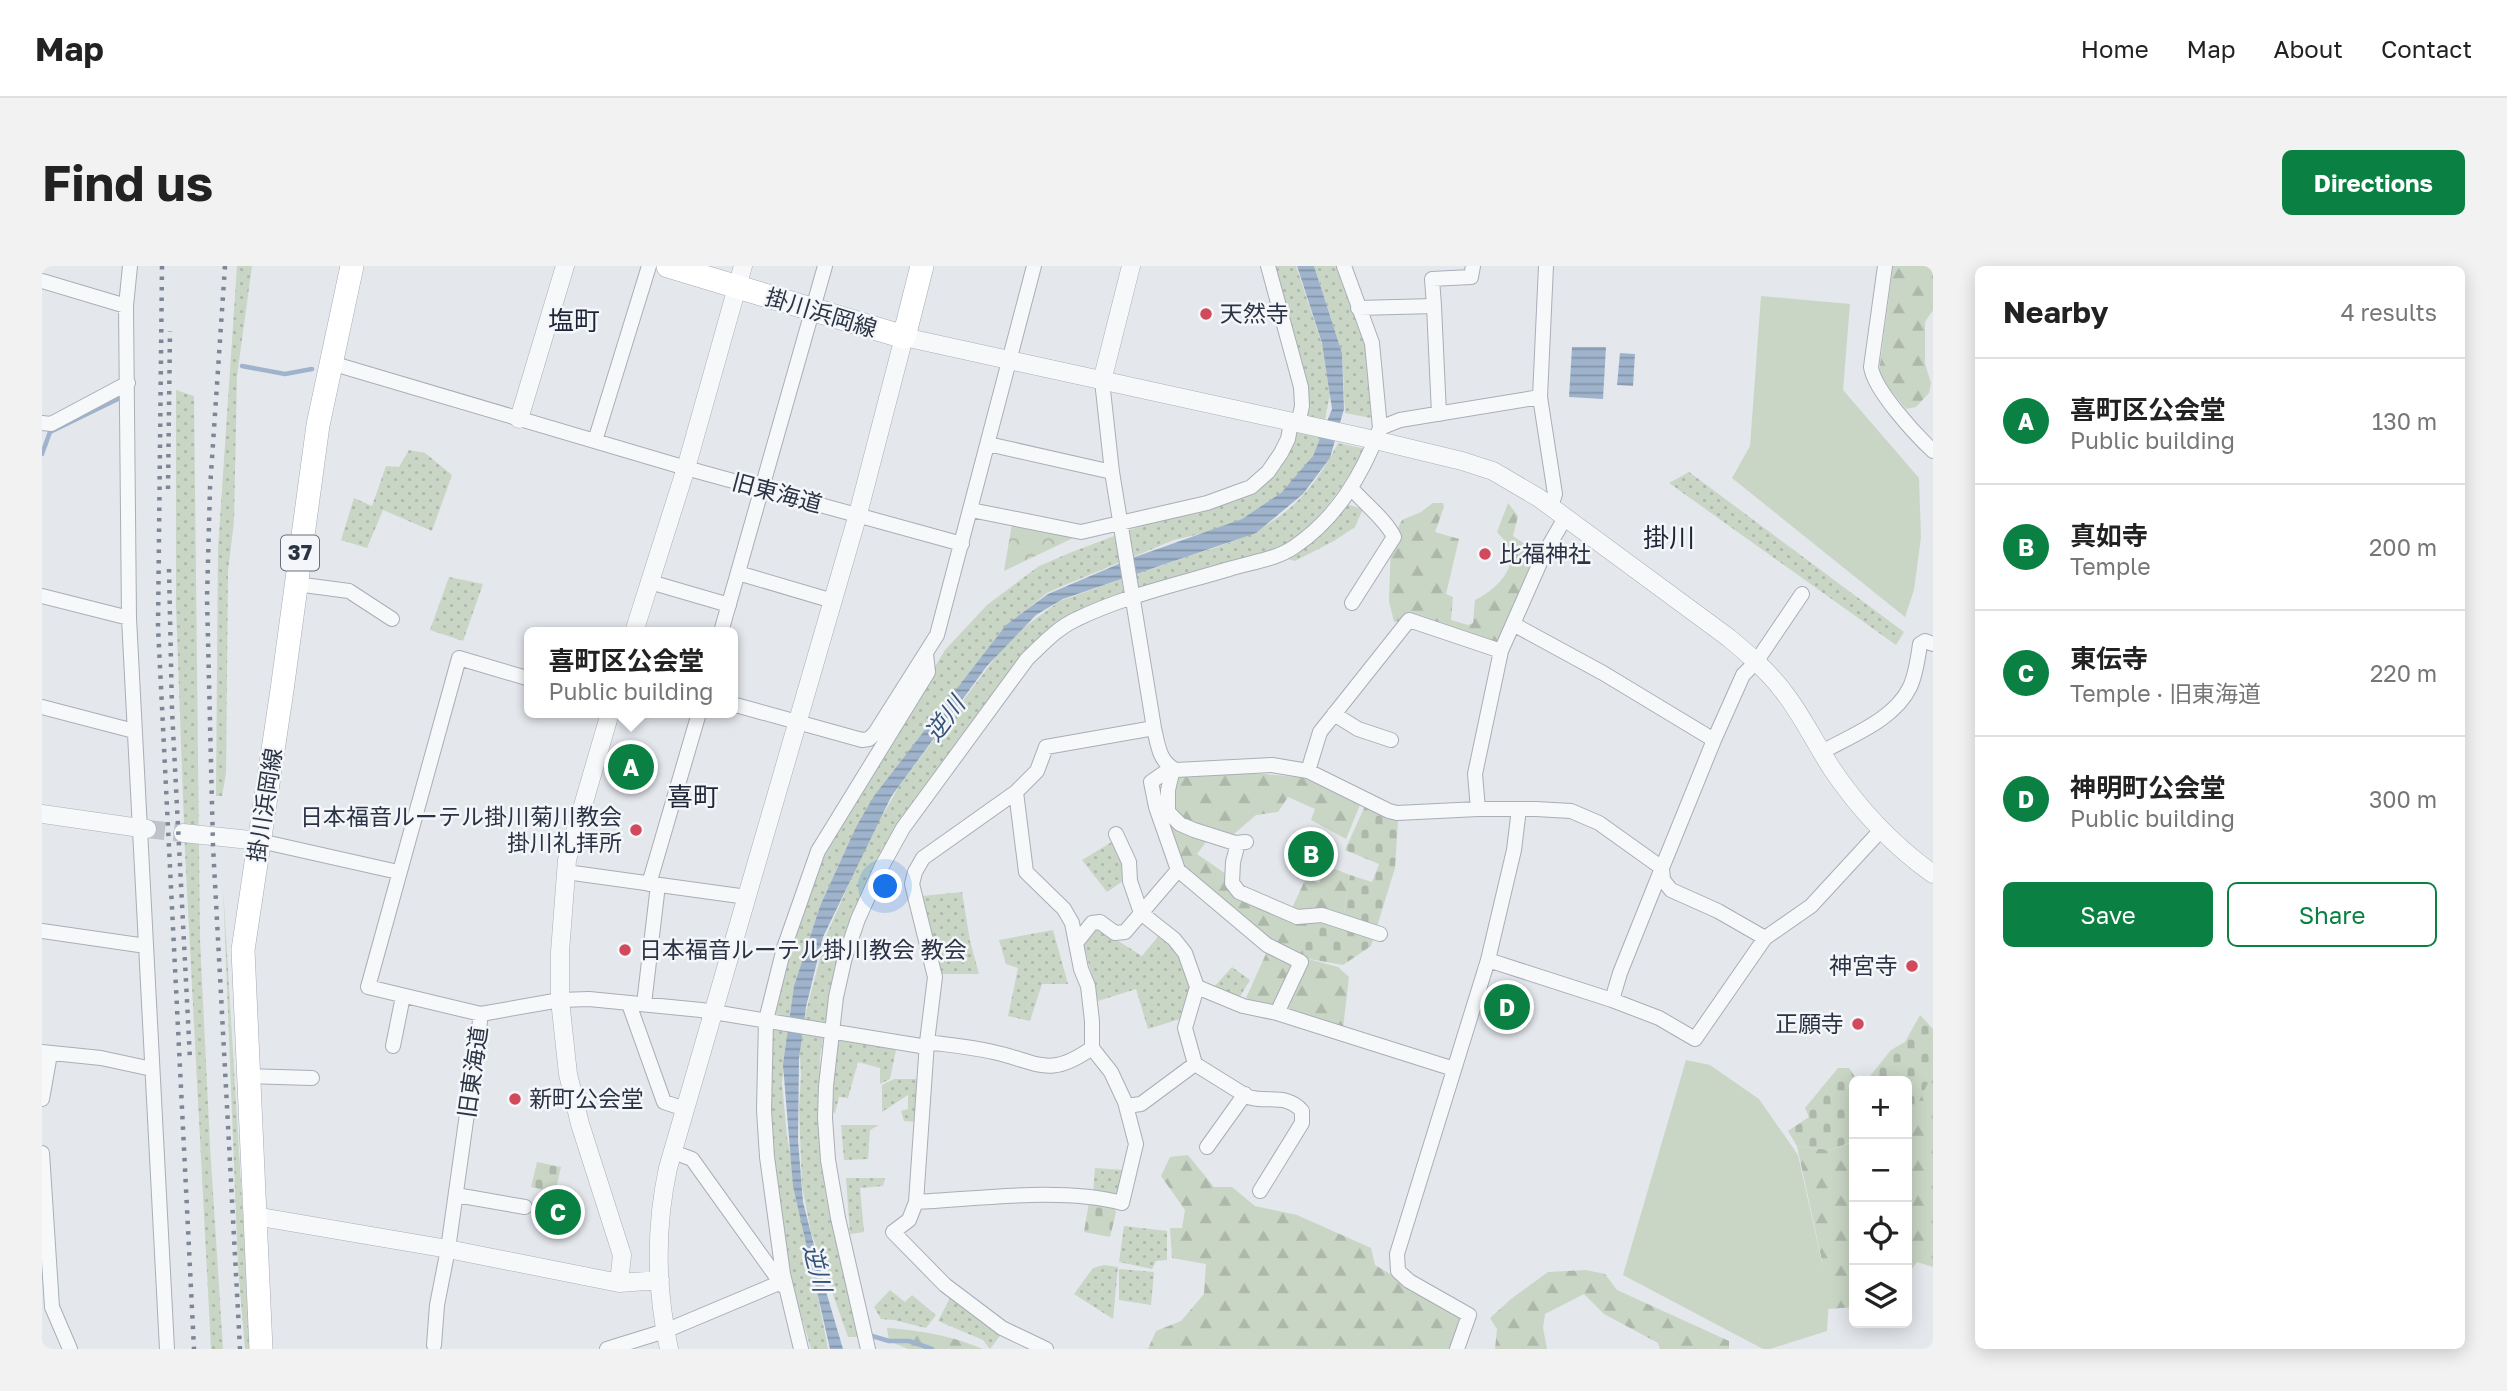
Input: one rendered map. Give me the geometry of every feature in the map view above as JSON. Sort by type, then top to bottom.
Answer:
[{"type":"main road","name":"掛川浜岡線","points":[[261,1349],[243,950],[318,425],[352,266]]},
{"type":"main road","name":"掛川浜岡線","points":[[668,266],[740,277],[813,311],[904,337],[922,266]]},
{"type":"street","points":[[130,266],[126,306],[129,618],[134,731],[143,829],[146,946],[167,1349]]},
{"type":"street","points":[[519,419],[565,266]]},
{"type":"street","points":[[595,441],[649,266]]},
{"type":"street","points":[[722,627],[825,266]]},
{"type":"street","points":[[738,705],[862,740],[869,739],[937,635],[1034,266]]},
{"type":"street","points":[[1131,266],[1102,381],[1112,472],[1154,728],[1161,756],[1172,768]]},
{"type":"street","points":[[971,510],[1081,532],[1207,503],[1251,487],[1268,472],[1300,424],[1302,406],[1301,387],[1268,266]]},
{"type":"street","points":[[868,1349],[838,1218],[828,1160],[825,1118],[830,1030],[836,997],[849,944],[882,866],[903,828],[1027,659],[1052,635],[1076,619],[1133,598],[1269,559],[1293,548],[1321,525],[1352,489],[1368,459],[1374,435],[1374,353],[1343,266]]},
{"type":"street","points":[[1439,414],[1432,279],[1471,277],[1473,266]]},
{"type":"street","points":[[1478,808],[1475,774],[1501,651],[1543,556],[1558,513],[1540,397],[1546,266]]},
{"type":"street","points":[[1885,266],[1872,375],[1912,429],[1933,451]]},
{"type":"street","points":[[636,627],[740,277]]},
{"type":"street","points":[[42,281],[126,306]]},
{"type":"street","points":[[1358,307],[1434,306]]},
{"type":"street","points":[[667,1340],[658,1250],[661,1203],[673,1152],[858,514],[904,337],[1300,424],[1374,435],[1493,471],[1519,485],[1558,513],[1729,638],[1756,662],[1782,689],[1833,771],[1881,830],[1912,859],[1933,874]]},
{"type":"street","name":"旧東海道","points":[[331,363],[685,468],[962,544]]},
{"type":"street","points":[[42,423],[51,424],[128,383]]},
{"type":"street","points":[[1374,435],[1400,420],[1540,397]]},
{"type":"street","points":[[988,444],[1112,472]]},
{"type":"street","points":[[1352,489],[1368,508],[1389,526],[1394,537],[1352,603]]},
{"type":"street","points":[[738,573],[833,601]]},
{"type":"street","points":[[650,582],[729,605]]},
{"type":"street","points":[[296,584],[349,591],[392,619]]},
{"type":"street","points":[[1612,1000],[1662,868],[1743,675],[1756,662],[1802,594]]},
{"type":"street","points":[[42,596],[129,618]]},
{"type":"street","points":[[1308,771],[1320,732],[1409,620],[1501,651]]},
{"type":"street","points":[[1513,624],[1603,673],[1714,740]]},
{"type":"street","points":[[1822,752],[1894,709],[1910,687],[1920,644],[1925,641],[1933,644]]},
{"type":"street","points":[[801,1349],[783,1286],[766,1157],[764,1110],[770,1021],[784,948],[818,851],[928,672],[926,654]]},
{"type":"street","name":"旧東海道","points":[[434,1345],[437,1305],[448,1249],[481,1014],[368,987],[459,658],[524,677]]},
{"type":"street","points":[[42,707],[134,731]]},
{"type":"street","points":[[1334,713],[1357,729],[1391,740]]},
{"type":"street","points":[[608,718],[585,793],[566,872],[559,952],[560,1000],[568,1074],[580,1125],[622,1255],[619,1283]]},
{"type":"street","points":[[685,1109],[664,1102],[637,1004],[654,884],[698,718]]},
{"type":"street","points":[[1046,1349],[1002,1328],[945,1285],[893,1232],[909,1220],[916,1202],[927,1045],[935,977],[912,884],[923,858],[1016,792],[1037,771],[1046,747],[1154,728]]},
{"type":"street","points":[[1277,1013],[1301,962],[1267,945],[1178,870],[1156,807],[1151,782],[1172,768],[1272,765],[1308,771],[1388,811],[1407,814],[1478,808],[1555,809],[1585,816],[1662,868],[1663,880],[1671,890],[1718,911],[1765,938]]},
{"type":"street","points":[[1172,768],[1168,812],[1180,824],[1242,842],[1233,862],[1232,883],[1239,892],[1297,917],[1322,915],[1380,934]]},
{"type":"street","points":[[916,1202],[1062,1195],[1103,1198],[1122,1203],[1136,1144],[1126,1106],[1111,1072],[1092,1048],[1093,1021],[1088,986],[1081,969],[1072,923],[1064,909],[1026,872],[1016,792]]},
{"type":"street","points":[[1457,1349],[1469,1315],[1409,1281],[1398,1271],[1397,1254],[1489,960],[1514,850],[1518,809]]},
{"type":"street","points":[[42,814],[143,829]]},
{"type":"street","points":[[1489,960],[1659,1018],[1695,1039],[1765,938],[1811,906],[1881,830]]},
{"type":"street","points":[[183,833],[260,841],[398,872]]},
{"type":"street","points":[[1116,834],[1129,862],[1130,881],[1141,913],[1174,939],[1185,953],[1197,986],[1185,1028],[1195,1064],[1258,1100],[1283,1099],[1296,1104],[1302,1111],[1302,1123],[1260,1191]]},
{"type":"street","points":[[1076,943],[1092,923],[1100,922],[1115,933],[1125,932],[1178,870]]},
{"type":"street","points":[[566,872],[747,897]]},
{"type":"street","points":[[42,931],[146,946]]},
{"type":"street","points":[[1197,986],[1243,1006],[1277,1013],[1454,1069]]},
{"type":"street","points":[[393,1046],[403,996]]},
{"type":"street","points":[[481,1014],[560,1000],[589,999],[713,1012],[927,1045],[994,1052],[1046,1067],[1072,1062],[1092,1048]]},
{"type":"street","points":[[42,1099],[46,1053],[101,1058],[152,1069]]},
{"type":"street","points":[[1126,1106],[1140,1104],[1195,1064]]},
{"type":"street","points":[[248,1076],[312,1078]]},
{"type":"street","points":[[1207,1147],[1245,1094]]},
{"type":"street","points":[[673,1152],[692,1159],[783,1286]]},
{"type":"street","points":[[42,1153],[52,1307],[70,1349]]},
{"type":"street","points":[[456,1195],[525,1206]]},
{"type":"street","points":[[255,1216],[448,1249],[619,1283],[660,1280]]},
{"type":"street","points":[[607,1349],[667,1340],[783,1286]]},
{"type":"green space","points":[[237,266],[252,266],[237,376],[234,521],[228,571],[226,773],[222,796],[216,796],[218,549]]},
{"type":"green space","points":[[1273,266],[1296,266],[1323,347],[1330,395],[1321,438],[1313,456],[1290,486],[1254,514],[1216,530],[1174,540],[1060,587],[1047,593],[1002,630],[856,827],[820,906],[794,986],[782,1083],[787,1137],[828,1349],[811,1349],[793,1288],[769,1182],[772,1012],[797,922],[827,847],[945,650],[987,605],[1039,566],[1151,522],[1200,513],[1244,498],[1262,486],[1278,470],[1307,410]]},
{"type":"green space","points":[[1314,266],[1339,266],[1368,352],[1371,418],[1345,413],[1342,353]]},
{"type":"green space","points":[[1893,266],[1933,266],[1933,310],[1925,322],[1925,364],[1931,383],[1929,393],[1916,407],[1906,409],[1885,384],[1879,372]]},
{"type":"green space","points":[[1761,296],[1850,304],[1843,390],[1919,478],[1921,537],[1914,590],[1905,617],[1732,478],[1750,446]]},
{"type":"green space","points":[[176,390],[194,396],[200,940],[223,1349],[211,1349],[185,852],[176,606]]},
{"type":"green space","points":[[1338,443],[1366,449],[1327,506],[1290,542],[1274,551],[1139,591],[1136,573],[1244,537],[1282,515],[1312,485]]},
{"type":"green space","points":[[409,450],[425,453],[452,475],[432,531],[383,510],[367,548],[341,540],[354,498],[372,506],[386,466],[399,467]]},
{"type":"green space","points":[[1689,472],[1904,632],[1896,645],[1669,483]]},
{"type":"green space","points":[[1433,503],[1443,503],[1444,507],[1435,532],[1459,539],[1446,594],[1453,597],[1451,620],[1468,625],[1473,623],[1475,600],[1497,585],[1507,571],[1511,555],[1507,544],[1497,532],[1508,503],[1518,516],[1513,536],[1543,556],[1501,651],[1409,619],[1394,622],[1389,601],[1391,542],[1402,520],[1421,512]]},
{"type":"green space","points":[[1346,504],[1363,509],[1355,527],[1295,561],[1288,559]]},
{"type":"green space","points":[[1012,524],[1073,538],[1004,571]]},
{"type":"green space","points":[[449,577],[483,584],[463,641],[430,630]]},
{"type":"green space","points":[[1122,579],[1124,596],[1069,617],[939,770],[836,967],[820,1056],[819,1134],[826,1197],[858,1337],[848,1337],[811,1232],[802,1186],[799,1038],[826,936],[860,854],[900,785],[998,654],[1023,628],[1060,601]]},
{"type":"green space","points":[[1243,772],[1309,778],[1360,805],[1346,839],[1311,820],[1315,809],[1288,797],[1278,812],[1256,815],[1234,834],[1235,843],[1209,838],[1197,854],[1226,874],[1239,892],[1292,908],[1306,878],[1319,883],[1327,866],[1350,875],[1344,912],[1336,916],[1305,958],[1338,967],[1349,977],[1343,1028],[1255,1004],[1246,998],[1269,947],[1182,869],[1158,790],[1167,778],[1180,774]]},
{"type":"green space","points":[[1365,806],[1398,821],[1395,868],[1371,946],[1343,965],[1304,958],[1303,945],[1308,920],[1344,912],[1350,875],[1372,882],[1379,864],[1345,850]]},
{"type":"green space","points":[[1115,840],[1125,862],[1126,879],[1107,892],[1082,860]]},
{"type":"green space","points":[[223,887],[251,1349],[245,1349],[238,1266]]},
{"type":"green space","points":[[962,892],[970,941],[979,974],[939,974],[922,896]]},
{"type":"green space","points":[[1096,927],[1142,956],[1160,934],[1181,948],[1194,988],[1180,1019],[1148,1029],[1136,989],[1098,1001],[1084,945]]},
{"type":"green space","points":[[1053,930],[1068,984],[1042,984],[1030,1021],[1008,1016],[1018,968],[1006,964],[999,940]]},
{"type":"green space","points":[[1232,967],[1250,980],[1239,998],[1213,988]]},
{"type":"green space","points":[[1920,1015],[1933,1029],[1933,1073],[1912,1110],[1912,1076],[1870,1076],[1891,1050],[1905,1042]]},
{"type":"green space","points":[[836,1036],[897,1045],[890,1079],[880,1084],[880,1068],[858,1062],[848,1098],[839,1097],[835,1113],[829,1111]]},
{"type":"green space","points":[[1686,1060],[1710,1065],[1759,1099],[1798,1155],[1829,1294],[1827,1331],[1763,1349],[1623,1275]]},
{"type":"green space","points":[[1838,1068],[1849,1068],[1854,1076],[1849,1076],[1849,1143],[1830,1150],[1797,1146],[1788,1131],[1809,1117],[1805,1108]]},
{"type":"green space","points":[[1933,1072],[1933,1267],[1917,1262],[1912,1268],[1912,1139],[1912,1108]]},
{"type":"green space","points":[[894,1079],[921,1079],[918,1122],[904,1121],[901,1111],[908,1109],[908,1095],[882,1112],[882,1085]]},
{"type":"green space","points":[[841,1125],[879,1125],[870,1130],[868,1159],[844,1160]]},
{"type":"green space","points":[[1849,1144],[1849,1307],[1828,1309],[1822,1261],[1797,1146],[1830,1150]]},
{"type":"green space","points":[[1188,1155],[1214,1187],[1232,1187],[1255,1206],[1297,1215],[1371,1248],[1375,1265],[1463,1317],[1451,1349],[1148,1349],[1156,1331],[1181,1321],[1204,1294],[1206,1264],[1172,1258],[1170,1228],[1182,1228],[1185,1210],[1161,1176],[1170,1157]]},
{"type":"green space","points":[[537,1162],[561,1167],[555,1193],[531,1187]]},
{"type":"green space","points":[[1095,1168],[1124,1170],[1120,1193],[1110,1197],[1093,1194]]},
{"type":"green space","points":[[846,1178],[885,1178],[883,1186],[860,1188],[864,1232],[850,1234]]},
{"type":"green space","points":[[1089,1202],[1113,1205],[1116,1212],[1110,1237],[1084,1232]]},
{"type":"green space","points":[[1124,1226],[1167,1231],[1167,1260],[1156,1261],[1152,1269],[1119,1262]]},
{"type":"green space","points":[[1104,1265],[1118,1267],[1113,1319],[1074,1294],[1093,1268]]},
{"type":"green space","points":[[1119,1269],[1154,1272],[1151,1305],[1119,1300]]},
{"type":"green space","points":[[1586,1270],[1605,1274],[1617,1290],[1729,1341],[1729,1349],[1660,1349],[1658,1343],[1604,1314],[1584,1294],[1545,1314],[1543,1328],[1547,1349],[1495,1349],[1497,1329],[1490,1318],[1511,1299],[1548,1272]]},
{"type":"green space","points":[[890,1290],[905,1302],[912,1295],[936,1315],[926,1328],[881,1319],[874,1307]]},
{"type":"green space","points":[[951,1296],[1003,1332],[990,1349],[983,1340],[938,1321]]},
{"type":"green space","points":[[887,1328],[936,1334],[983,1349],[908,1349],[889,1341]]},
{"type":"water","name":"逆川","points":[[1297,266],[1314,266],[1342,353],[1344,409],[1330,458],[1303,494],[1256,533],[1063,599],[1036,615],[987,666],[891,797],[823,937],[806,1007],[799,1059],[798,1140],[803,1202],[843,1349],[830,1349],[793,1186],[783,1065],[794,986],[820,906],[856,827],[874,796],[1006,625],[1048,594],[1135,557],[1242,519],[1281,493],[1313,456],[1332,409],[1322,343]]},
{"type":"water","points":[[1572,347],[1606,347],[1603,399],[1569,397]]},
{"type":"water","points":[[1620,353],[1635,354],[1633,386],[1617,385]]},
{"type":"waterway","points":[[242,366],[285,374],[312,369]]},
{"type":"waterway","points":[[42,454],[50,432],[124,396]]},
{"type":"waterway","points":[[872,1336],[889,1341],[909,1341],[932,1349]]},
{"type":"tunnel","points":[[147,829],[183,833]]},
{"type":"railway","points":[[162,266],[158,627],[194,1349]]},
{"type":"railway","points":[[225,266],[210,488],[207,598],[213,846],[240,1349]]},
{"type":"railway","points":[[168,489],[170,331]]},
{"type":"railway","points":[[169,569],[172,710],[190,1059]]},
{"type":"place","name":"天然寺","points":[[1206,314]]},
{"type":"place","name":"比福神社","points":[[1485,554]]},
{"type":"place","name":"喜町区公会堂","points":[[631,767]]},
{"type":"place","name":"日本福音ルーテル掛川菊川教会 掛川礼拝所","points":[[636,830]]},
{"type":"place","name":"真如寺","points":[[1311,854]]},
{"type":"place","name":"日本福音ルーテル掛川教会 教会","points":[[625,950]]},
{"type":"place","name":"神宮寺","points":[[1912,966]]},
{"type":"place","name":"神明町公会堂","points":[[1507,1007]]},
{"type":"place","name":"正願寺","points":[[1858,1024]]},
{"type":"place","name":"新町公会堂","points":[[515,1099]]},
{"type":"place","name":"東伝寺","points":[[558,1212]]},
{"type":"district","name":"塩町","points":[[574,321]]},
{"type":"district","name":"掛川","points":[[1669,538]]},
{"type":"district","name":"喜町","points":[[693,797]]}]
